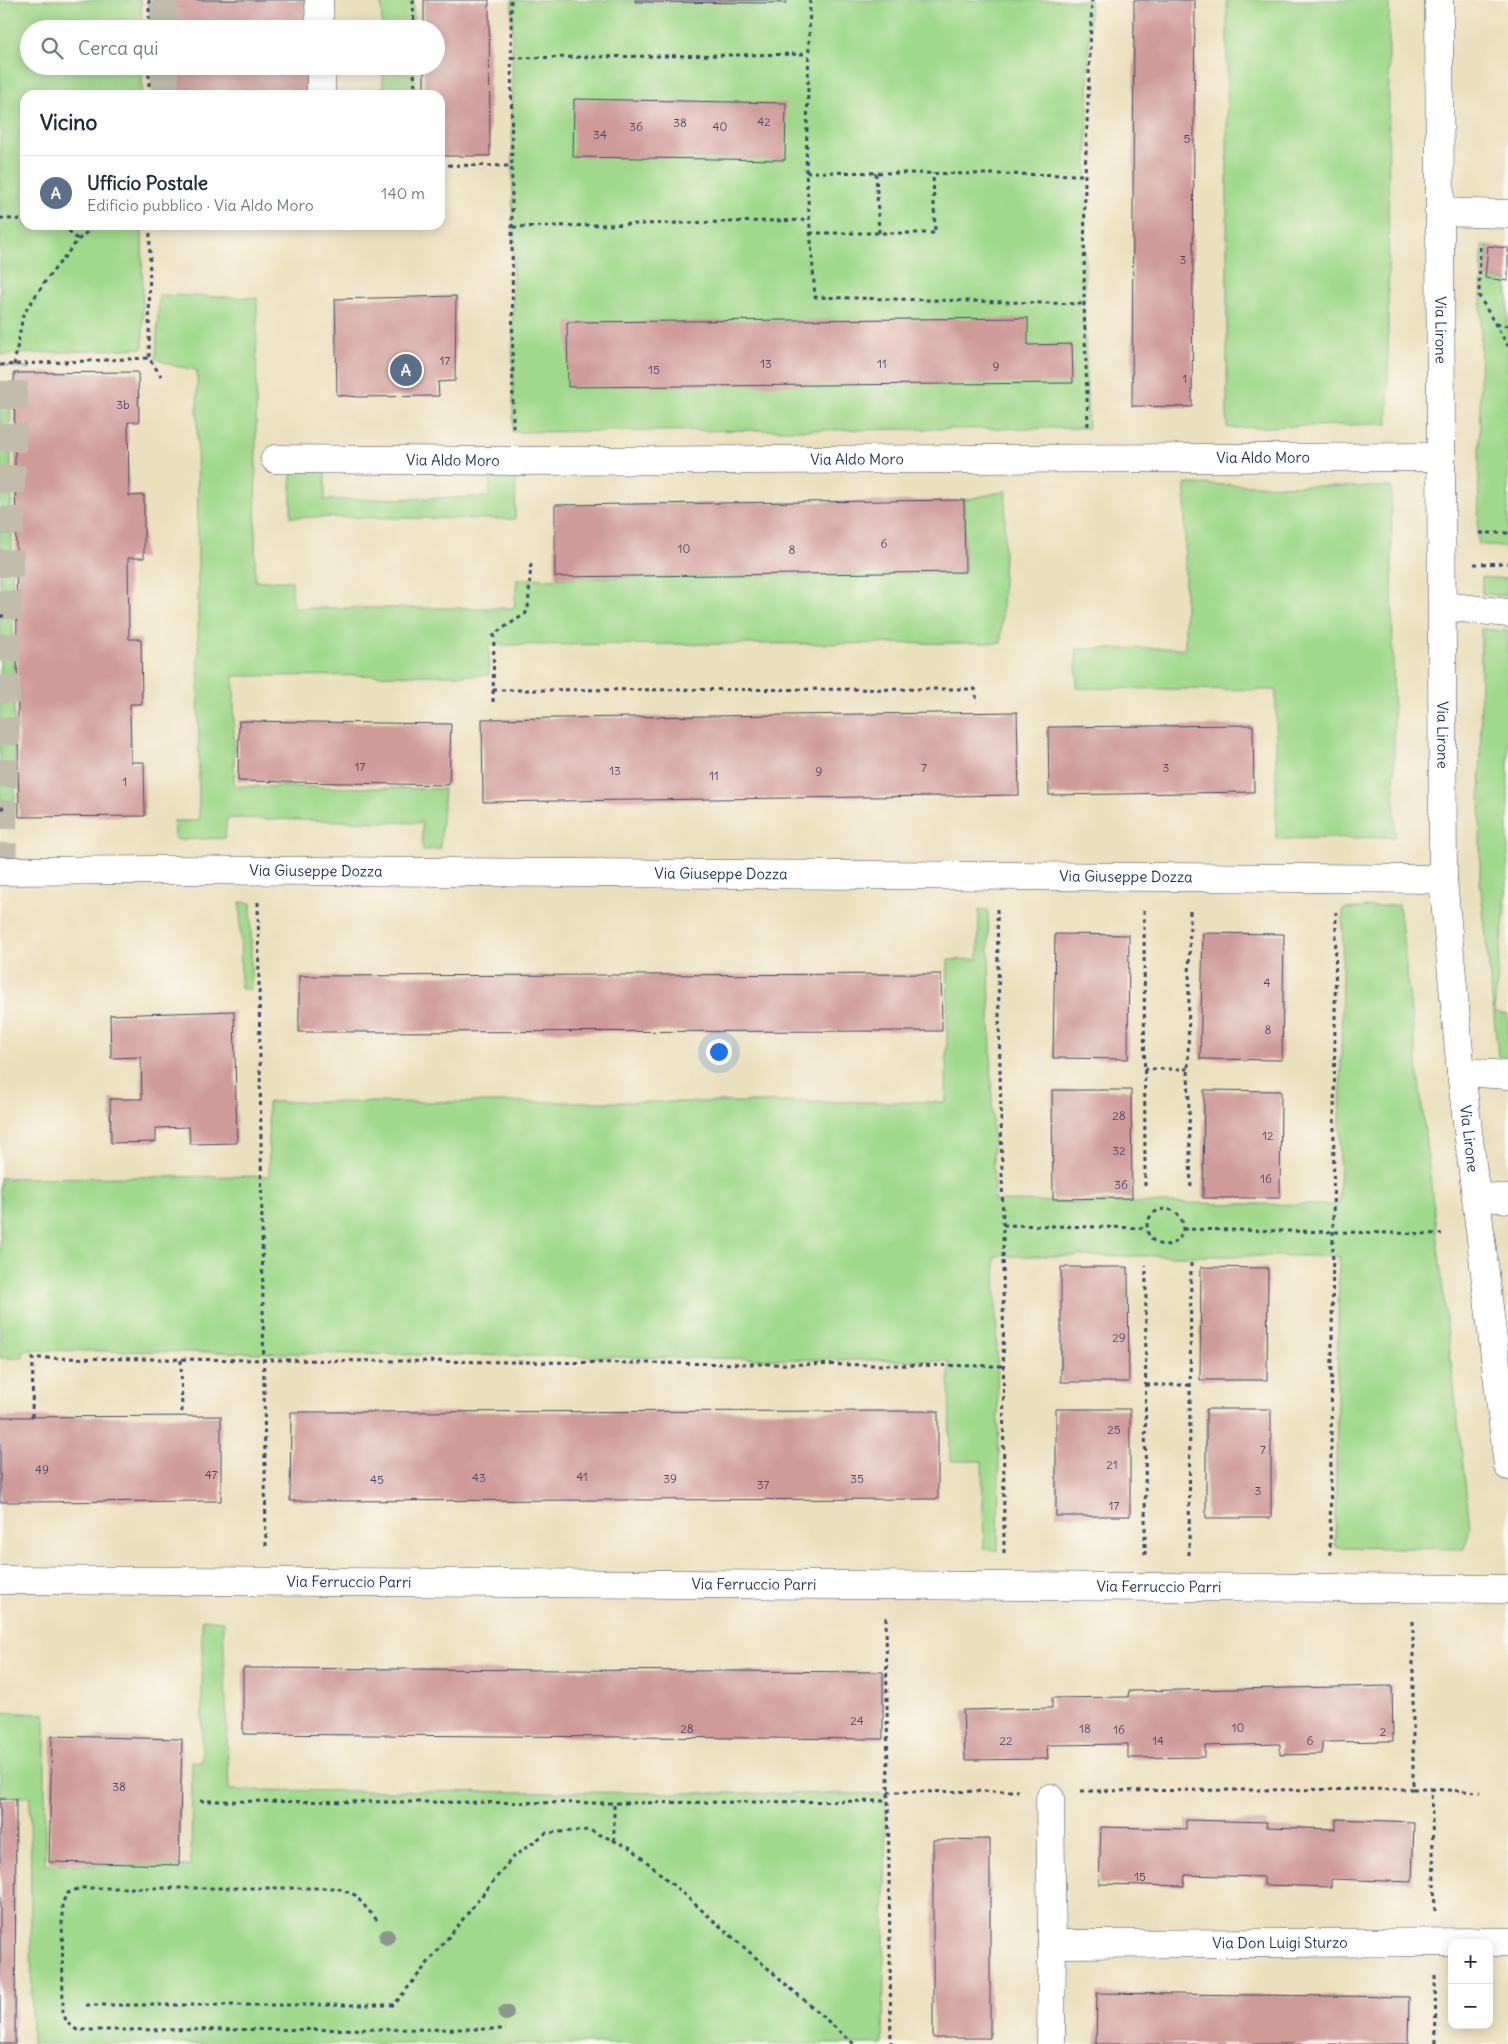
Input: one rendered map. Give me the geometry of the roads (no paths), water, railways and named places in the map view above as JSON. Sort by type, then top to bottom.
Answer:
[{"type":"street","points":[[319,0],[320,20]]},
{"type":"street","name":"Via Lirone","points":[[1439,0],[1443,879],[1461,1072],[1508,1466]]},
{"type":"street","points":[[321,75],[321,90]]},
{"type":"street","points":[[1439,212],[1508,214]]},
{"type":"street","name":"Via Aldo Moro","points":[[275,459],[514,461],[1441,457]]},
{"type":"street","points":[[1442,606],[1508,613]]},
{"type":"street","name":"Via Giuseppe Dozza","points":[[0,871],[163,870],[1443,879]]},
{"type":"street","points":[[1461,1072],[1508,1075]]},
{"type":"street","points":[[1476,1196],[1508,1199]]},
{"type":"street","name":"Via Ferruccio Parri","points":[[0,1580],[1508,1589]]},
{"type":"street","points":[[1039,1794],[1052,1944],[1051,2044]]},
{"type":"street","name":"Via Don Luigi Sturzo","points":[[1052,1944],[1508,1942]]},
{"type":"tunnel","points":[[163,0],[164,20]]},
{"type":"tunnel","points":[[164,75],[165,90]]},
{"type":"tunnel","points":[[2,871],[14,365]]},
{"type":"place","name":"Ufficio Postale","points":[[406,370]]}]
